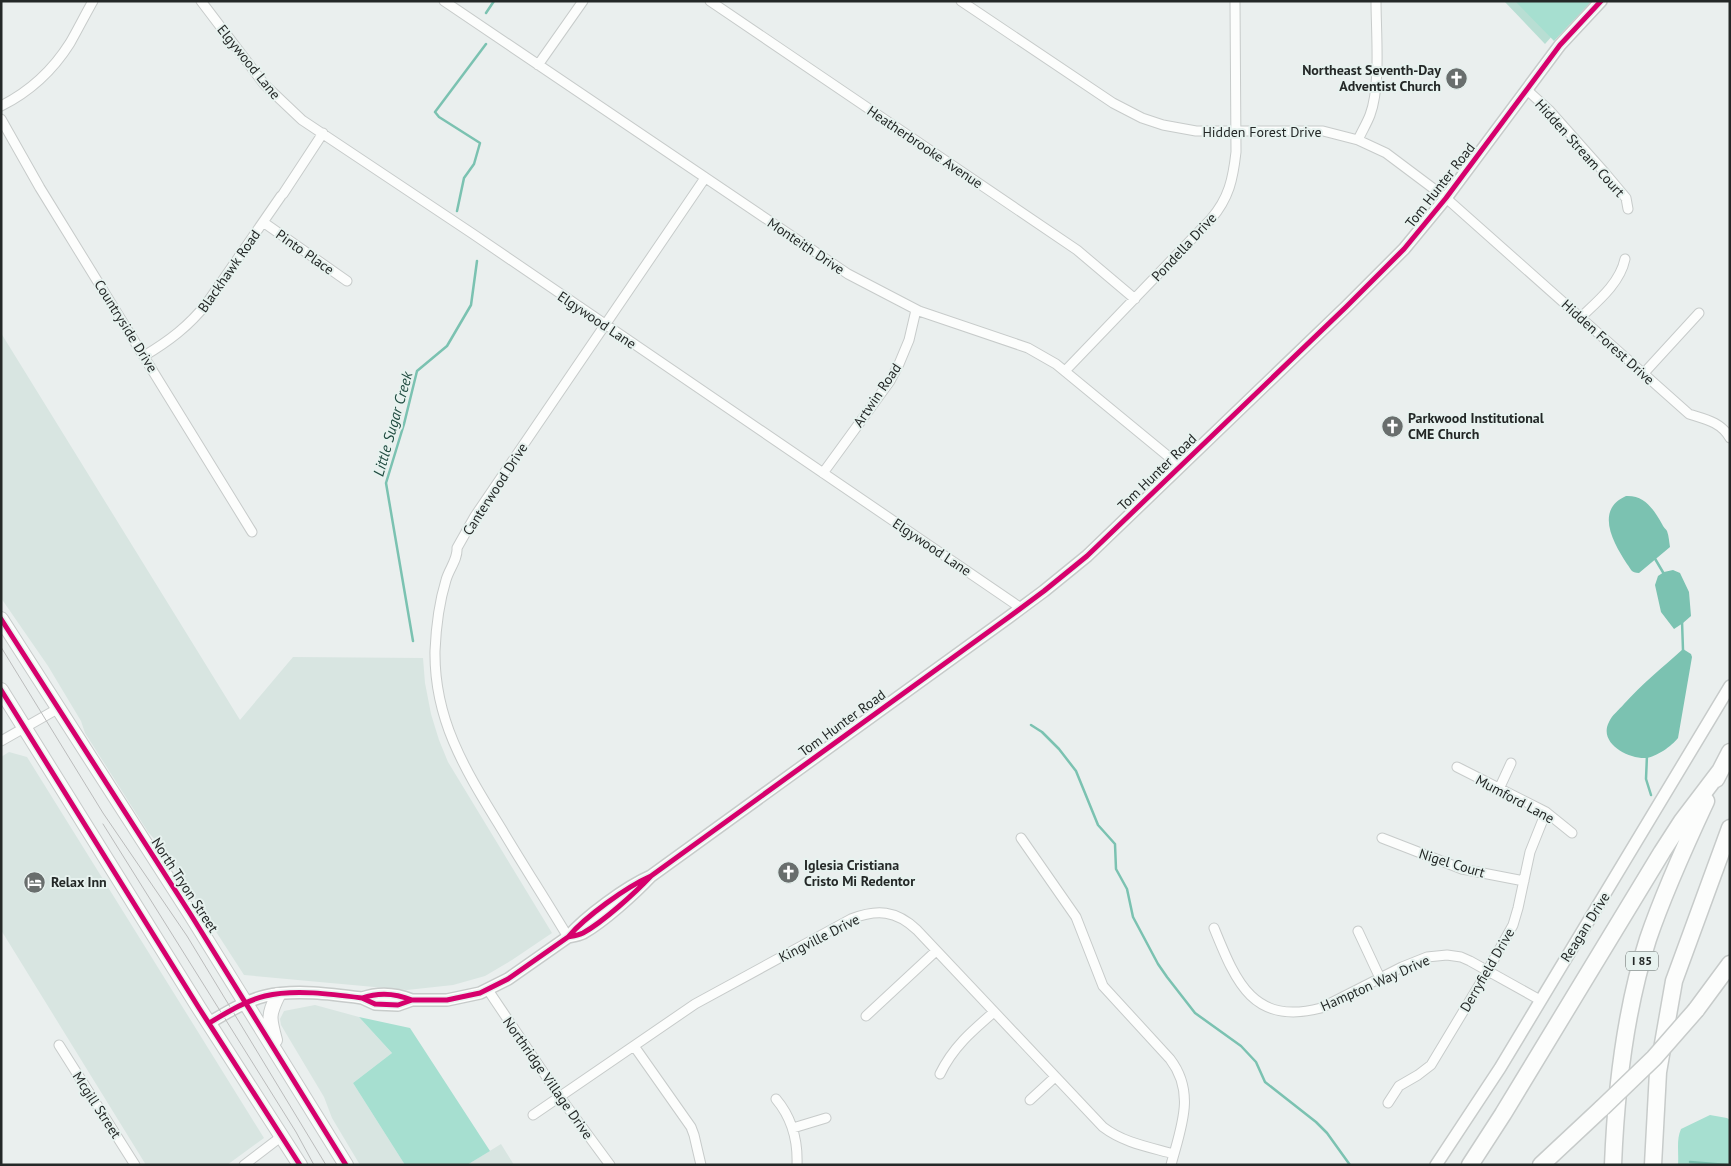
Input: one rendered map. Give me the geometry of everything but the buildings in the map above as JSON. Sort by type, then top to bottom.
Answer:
[{"type":"highway","name":"I 85","points":[[1613,1165],[1622,1059],[1630,1008],[1643,957],[1660,905],[1687,841],[1730,752]]},
{"type":"highway","points":[[1470,1165],[1662,852],[1720,770]]},
{"type":"highway","name":"I 85","points":[[1653,1165],[1658,1072],[1674,981],[1730,828]]},
{"type":"highway","points":[[1541,1165],[1654,1058],[1696,1010],[1730,964]]},
{"type":"main road","name":"North Tryon Street","points":[[1,619],[247,1003],[346,1165]]},
{"type":"main road","points":[[1,690],[300,1165]]},
{"type":"main road","points":[[278,994],[271,1008],[269,1019],[280,1058]]},
{"type":"street","points":[[1,106],[24,93],[51,68],[70,42],[93,1]]},
{"type":"street","name":"Elgywood Lane","points":[[201,1],[264,84],[297,115],[1021,608]]},
{"type":"street","name":"Monteith Drive","points":[[444,1],[832,264],[916,310],[1028,348],[1040,354],[1065,371],[1180,466]]},
{"type":"street","points":[[538,65],[583,1]]},
{"type":"street","name":"Heatherbrooke Avenue","points":[[710,1],[1077,250],[1135,299]]},
{"type":"street","name":"Hidden Forest Drive","points":[[961,1],[1132,114],[1163,125],[1196,132],[1322,131],[1358,140],[1386,153],[1446,198],[1689,414],[1719,424],[1730,438]]},
{"type":"street","name":"Pondella Drive","points":[[1065,371],[1211,219],[1224,201],[1233,176],[1236,131],[1235,1]]},
{"type":"street","points":[[1358,140],[1371,114],[1375,97],[1376,1]]},
{"type":"street","name":"Tom Hunter Road","points":[[209,1023],[247,1003],[265,996],[278,994],[323,994],[362,998],[374,994],[400,996],[412,1000],[447,1000],[488,990],[508,979],[568,937],[577,926],[636,883],[651,876],[1021,608],[1087,556],[1386,267],[1446,198],[1560,45],[1601,1]]},
{"type":"street","name":"Hidden Stream Court","points":[[1527,90],[1549,110],[1605,173],[1626,198],[1628,210]]},
{"type":"street","name":"Countryside Drive","points":[[1,119],[40,188],[252,532]]},
{"type":"street","name":"Blackhawk Road","points":[[144,356],[169,340],[196,317],[207,304],[323,133]]},
{"type":"street","name":"Canterwood Drive","points":[[568,937],[455,749],[443,712],[437,682],[436,629],[440,605],[449,570],[469,526],[705,178]]},
{"type":"street","name":"Pinto Place","points":[[262,222],[346,281]]},
{"type":"street","points":[[1581,317],[1616,281],[1621,273],[1625,259]]},
{"type":"street","name":"Artwin Road","points":[[823,473],[894,372],[906,348],[916,310]]},
{"type":"street","points":[[1644,373],[1699,313]]},
{"type":"street","name":"Reagan Drive","points":[[1436,1165],[1500,1068],[1730,686]]},
{"type":"street","points":[[1,742],[58,708]]},
{"type":"street","points":[[1499,789],[1511,763]]},
{"type":"street","name":"Mumford Lane","points":[[1457,767],[1546,812],[1572,833]]},
{"type":"street","name":"Derryfield Drive","points":[[1388,1103],[1399,1086],[1431,1065],[1513,925],[1530,852],[1546,812]]},
{"type":"street","points":[[1021,838],[1076,917],[1103,986],[1170,1059],[1178,1071],[1184,1086],[1186,1103],[1171,1165]]},
{"type":"street","name":"Nigel Court","points":[[1382,838],[1462,869],[1524,880]]},
{"type":"street","name":"Kingville Drive","points":[[533,1115],[695,1004],[850,919],[879,912],[905,920],[917,930],[1103,1127],[1115,1136],[1129,1142],[1174,1154]]},
{"type":"street","name":"Hampton Way Drive","points":[[1214,928],[1242,986],[1257,1001],[1276,1010],[1299,1012],[1321,1008],[1419,960],[1438,956],[1461,957],[1540,1000]]},
{"type":"street","points":[[1358,931],[1380,978]]},
{"type":"street","points":[[866,1016],[936,951]]},
{"type":"street","name":"Northridge Village Drive","points":[[488,990],[560,1097],[610,1165]]},
{"type":"street","points":[[940,1074],[947,1060],[958,1046],[994,1012]]},
{"type":"street","name":"Mcgill Street","points":[[59,1045],[135,1165]]},
{"type":"street","points":[[634,1046],[691,1128],[701,1165]]},
{"type":"street","points":[[1030,1100],[1055,1077]]},
{"type":"street","points":[[776,1099],[788,1115],[793,1128],[798,1152],[797,1165]]},
{"type":"street","points":[[793,1128],[826,1118]]},
{"type":"street","points":[[244,1165],[282,1136]]},
{"type":"shaded area","points":[[1504,1],[1583,1],[1545,44]]},
{"type":"shaded area","points":[[1515,1],[1592,1],[1554,41]]},
{"type":"shaded area","points":[[1,333],[240,720],[293,657],[423,658],[425,683],[431,714],[448,762],[552,933],[485,976],[453,985],[407,990],[244,975],[160,845],[148,832],[85,733],[81,721],[48,666],[1,598]]},
{"type":"shaded area","points":[[1626,496],[1639,498],[1648,504],[1667,530],[1669,537],[1670,547],[1639,573],[1633,571],[1627,564],[1617,547],[1610,528],[1609,518],[1611,510],[1616,502]]},
{"type":"shaded area","points":[[1673,570],[1680,573],[1689,592],[1691,616],[1674,629],[1661,612],[1655,585],[1658,576]]},
{"type":"shaded area","points":[[1683,649],[1691,654],[1692,657],[1678,738],[1654,756],[1639,758],[1623,753],[1611,743],[1608,737],[1607,730],[1610,719],[1638,690]]},
{"type":"shaded area","points":[[9,752],[27,757],[264,1138],[227,1165],[146,1165],[1,930],[1,757]]},
{"type":"shaded area","points":[[315,1005],[359,1017],[392,1053],[353,1083],[405,1165],[360,1165],[332,1118],[324,1097],[281,1025],[280,1019],[284,1011]]},
{"type":"shaded area","points":[[359,1017],[410,1028],[490,1151],[467,1165],[405,1165],[353,1083],[392,1053]]},
{"type":"shaded area","points":[[1710,1115],[1730,1120],[1730,1165],[1678,1165],[1678,1142],[1681,1129]]},
{"type":"shaded area","points":[[501,1144],[514,1165],[467,1165]]},
{"type":"waterway","name":"Little Sugar Creek","points":[[486,13],[494,1]]},
{"type":"waterway","name":"Little Sugar Creek","points":[[457,211],[464,178],[474,164],[480,143],[439,117],[435,112],[486,44]]},
{"type":"waterway","name":"Little Sugar Creek","points":[[413,641],[386,483],[404,424],[417,371],[447,346],[471,305],[477,261]]},
{"type":"waterway","points":[[1654,557],[1664,574]]},
{"type":"waterway","points":[[1682,621],[1683,650]]},
{"type":"waterway","points":[[1031,725],[1042,732],[1059,749],[1076,771],[1098,825],[1115,844],[1116,869],[1127,889],[1133,917],[1167,977],[1195,1013],[1241,1046],[1256,1062],[1265,1082],[1316,1122],[1327,1133],[1350,1165]]},
{"type":"waterway","points":[[1647,755],[1646,779],[1651,795]]},
{"type":"waterway","points":[[1690,1162],[1727,1165]]},
{"type":"tram line","points":[[1,647],[103,813],[187,936],[326,1165]]},
{"type":"tram line","points":[[103,824],[296,1132],[314,1165]]},
{"type":"cycle path","points":[[651,876],[606,903],[568,937],[583,933],[600,922],[628,899],[651,876],[1009,617],[1087,556],[1404,249],[1446,198],[1560,45],[1601,1]]},
{"type":"cycle path","points":[[1,619],[191,915],[346,1165]]},
{"type":"cycle path","points":[[1,690],[199,1008],[300,1165]]},
{"type":"cycle path","points":[[412,1000],[387,994],[362,998],[375,1004],[398,1005],[412,1000],[447,1000],[480,993],[508,979],[568,937]]},
{"type":"cycle path","points":[[209,1023],[250,1001],[276,994],[313,993],[362,998]]},
{"type":"place","name":"Northeast Seventh-Day Adventist Church","points":[[1457,78]]},
{"type":"place","name":"Parkwood Institutional CME Church","points":[[1392,426]]},
{"type":"place","name":"Iglesia Cristiana Cristo Mi Redentor","points":[[788,873]]},
{"type":"place","name":"Relax Inn","points":[[35,882]]}]
